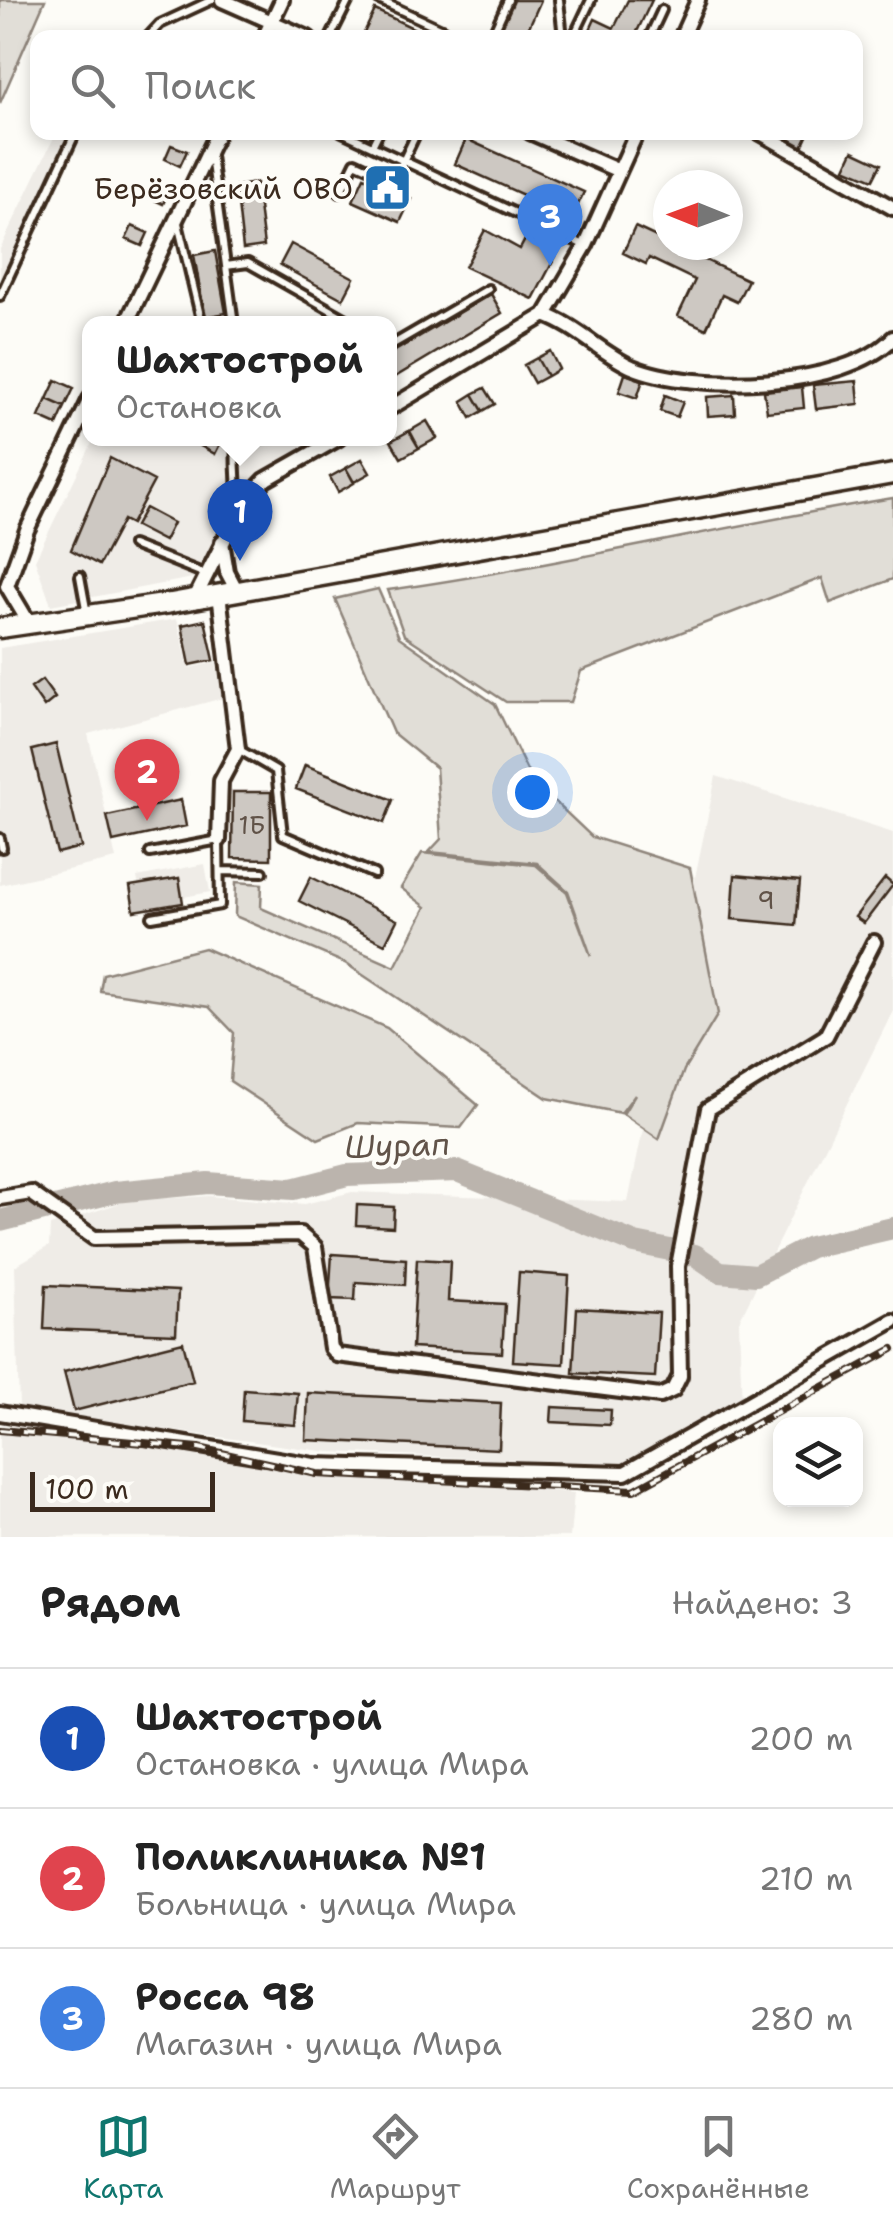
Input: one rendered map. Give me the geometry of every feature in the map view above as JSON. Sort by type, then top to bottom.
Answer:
[{"type":"main road","points":[[0,628],[228,593],[893,474]]},
{"type":"street","points":[[222,0],[290,30]]},
{"type":"street","points":[[268,30],[282,0]]},
{"type":"street","points":[[685,30],[698,0]]},
{"type":"street","points":[[130,316],[214,140]]},
{"type":"street","points":[[548,140],[619,171]]},
{"type":"street","points":[[397,404],[545,315],[586,245],[633,140]]},
{"type":"street","points":[[773,140],[893,208]]},
{"type":"street","points":[[545,315],[565,322],[631,366],[682,380],[776,380],[845,366],[880,352],[893,338]]},
{"type":"street","points":[[29,623],[4,591],[27,530],[82,416]]},
{"type":"street","points":[[195,598],[243,503],[265,480],[325,446]]},
{"type":"street","points":[[220,840],[221,781],[238,750],[222,540]]},
{"type":"street","points":[[0,1198],[31,1194],[94,1238],[300,1234],[316,1247],[331,1348],[337,1355],[660,1396],[673,1390],[680,1376],[678,1266],[708,1109],[826,1036],[874,942]]},
{"type":"street","points":[[0,1413],[314,1465],[625,1473],[893,1321]]},
{"type":"lane","points":[[154,30],[212,0]]},
{"type":"lane","points":[[334,30],[349,0]]},
{"type":"lane","points":[[380,0],[444,30]]},
{"type":"lane","points":[[495,30],[508,0]]},
{"type":"lane","points":[[559,0],[562,30]]},
{"type":"lane","points":[[577,30],[591,0]]},
{"type":"lane","points":[[653,30],[662,10]]},
{"type":"lane","points":[[0,296],[72,140]]},
{"type":"lane","points":[[359,140],[586,245]]},
{"type":"lane","points":[[372,146],[375,140]]},
{"type":"lane","points":[[340,193],[355,162],[394,180],[413,140]]},
{"type":"lane","points":[[210,150],[233,316]]},
{"type":"lane","points":[[177,219],[200,316]]},
{"type":"lane","points":[[226,266],[248,263],[341,316]]},
{"type":"lane","points":[[397,342],[488,289]]},
{"type":"lane","points":[[235,446],[236,498],[243,503]]},
{"type":"lane","points":[[132,545],[206,574]]},
{"type":"lane","points":[[80,576],[87,614]]},
{"type":"lane","points":[[238,750],[276,771],[283,835],[374,874]]},
{"type":"lane","points":[[0,838],[2,848]]},
{"type":"lane","points":[[150,853],[220,840],[220,905],[152,916]]},
{"type":"lane","points":[[220,871],[263,872]]},
{"type":"shaded area","points":[[0,0],[45,0],[30,30],[0,103]]},
{"type":"shaded area","points":[[53,140],[69,140],[0,283],[0,249]]},
{"type":"shaded area","points":[[91,446],[307,446],[263,475],[238,499],[213,542],[203,576],[51,605],[35,560]]},
{"type":"shaded area","points":[[893,498],[893,579],[830,603],[822,578],[581,671],[571,702],[506,702],[404,635],[388,590],[515,569]]},
{"type":"shaded area","points":[[378,589],[399,637],[495,704],[531,779],[592,837],[690,868],[718,1014],[684,1070],[659,1139],[623,1114],[635,1094],[621,1113],[547,1098],[345,963],[235,916],[236,882],[262,884],[261,908],[395,967],[426,907],[401,888],[422,853],[536,865],[567,892],[591,956],[568,891],[537,863],[429,852],[441,839],[436,768],[393,733],[335,599]]},
{"type":"shaded area","points":[[177,619],[189,668],[216,662],[223,698],[88,734],[116,859],[0,885],[0,648]]},
{"type":"shaded area","points":[[716,776],[893,833],[893,1011],[739,1321],[742,1409],[647,1462],[591,1463],[329,1452],[19,1410],[15,1266],[49,1246],[50,1226],[126,1201],[208,1196],[305,1204],[352,1192],[628,1202]]},
{"type":"shaded area","points":[[205,864],[210,892],[142,905],[137,877]]},
{"type":"shaded area","points":[[204,948],[387,1028],[478,1105],[461,1128],[358,1123],[318,1139],[230,1081],[234,1033],[209,1007],[100,991],[103,974]]},
{"type":"shaded area","points":[[0,1426],[21,1434],[574,1493],[570,1537],[0,1537]]},
{"type":"building","points":[[513,0],[541,0],[528,30],[500,30]]},
{"type":"building","points":[[628,0],[652,0],[638,30],[590,30],[595,19],[614,28]]},
{"type":"building","points":[[375,10],[417,30],[365,30]]},
{"type":"building","points":[[468,140],[584,192],[572,217],[455,164]]},
{"type":"building","points":[[171,145],[187,151],[180,166],[165,159]]},
{"type":"building","points":[[853,151],[881,164],[873,180],[845,168]]},
{"type":"building","points":[[364,177],[411,199],[400,222],[353,201]]},
{"type":"building","points":[[153,183],[169,191],[163,204],[146,196]]},
{"type":"building","points":[[256,183],[264,246],[243,249],[236,186]]},
{"type":"building","points":[[132,226],[148,233],[142,246],[126,239]]},
{"type":"building","points":[[635,227],[653,235],[653,260],[649,258],[646,264],[623,253]]},
{"type":"building","points":[[485,230],[520,249],[527,236],[558,252],[533,299],[465,267]]},
{"type":"building","points":[[291,244],[354,278],[343,299],[280,265]]},
{"type":"building","points":[[215,251],[226,313],[205,316],[194,255]]},
{"type":"building","points":[[653,260],[705,260],[748,280],[737,302],[722,295],[706,329],[678,316],[695,280]]},
{"type":"building","points":[[491,294],[502,313],[397,376],[397,350]]},
{"type":"building","points":[[550,351],[559,369],[547,376],[537,358]]},
{"type":"building","points":[[537,358],[547,376],[534,383],[524,365]]},
{"type":"building","points":[[625,374],[643,380],[637,398],[619,392]]},
{"type":"building","points":[[56,380],[74,388],[65,407],[47,399]]},
{"type":"building","points":[[857,381],[859,404],[816,409],[813,385]]},
{"type":"building","points":[[802,387],[804,408],[767,412],[764,391]]},
{"type":"building","points":[[485,388],[495,404],[483,411],[473,394]]},
{"type":"building","points":[[473,394],[483,411],[471,418],[462,401]]},
{"type":"building","points":[[665,395],[683,402],[677,417],[660,411]]},
{"type":"building","points":[[734,395],[735,414],[708,416],[707,397]]},
{"type":"building","points":[[47,399],[65,407],[57,425],[39,417]]},
{"type":"building","points":[[427,421],[437,438],[419,448],[410,431]]},
{"type":"building","points":[[409,431],[419,448],[401,458],[394,446],[397,438]]},
{"type":"building","points":[[200,446],[219,446],[215,454]]},
{"type":"building","points":[[110,458],[154,481],[131,524],[123,520],[99,565],[71,550]]},
{"type":"building","points":[[362,459],[370,473],[354,482],[346,468]]},
{"type":"building","points":[[346,468],[354,483],[338,492],[330,477]]},
{"type":"building","points":[[145,508],[173,523],[164,541],[135,526]]},
{"type":"building","points":[[205,620],[214,660],[190,665],[182,625]]},
{"type":"building","points":[[42,680],[55,698],[44,707],[31,688]]},
{"type":"building","points":[[56,744],[81,847],[57,853],[32,750]]},
{"type":"building","points":[[305,765],[393,800],[384,823],[296,789]]},
{"type":"building","points":[[233,792],[271,792],[271,859],[232,858]]},
{"type":"building","points":[[181,800],[186,826],[113,842],[107,816]]},
{"type":"building","points":[[735,875],[800,881],[796,925],[732,919]]},
{"type":"building","points":[[311,877],[397,920],[385,944],[299,901]]},
{"type":"building","points":[[179,878],[183,903],[134,911],[130,886]]},
{"type":"building","points":[[885,878],[893,885],[864,923],[855,917]]},
{"type":"building","points":[[357,1205],[394,1207],[393,1227],[356,1225]]},
{"type":"building","points":[[332,1254],[406,1259],[405,1285],[356,1282],[355,1300],[329,1299]]},
{"type":"building","points":[[417,1259],[450,1261],[448,1301],[505,1304],[502,1353],[412,1348]]},
{"type":"building","points":[[519,1272],[569,1276],[564,1364],[513,1361]]},
{"type":"building","points":[[46,1285],[178,1291],[176,1334],[44,1329]]},
{"type":"building","points":[[577,1308],[659,1313],[655,1377],[573,1373]]},
{"type":"building","points":[[183,1342],[193,1381],[74,1411],[64,1372]]},
{"type":"building","points":[[244,1389],[298,1393],[295,1425],[242,1421]]},
{"type":"building","points":[[308,1393],[501,1403],[499,1449],[306,1440]]},
{"type":"building","points":[[552,1407],[611,1410],[610,1425],[551,1422]]},
{"type":"waterway","name":"Шурап","points":[[0,1221],[115,1192],[208,1183],[293,1189],[347,1175],[457,1171],[635,1243],[695,1255],[720,1272],[756,1275],[810,1247],[893,1228]]},
{"type":"railway","points":[[0,1430],[199,1448],[317,1474],[634,1490],[893,1349]]},
{"type":"place","name":"Берёзовский ОВО","points":[[388,188]]},
{"type":"place","name":"Росса 98","points":[[550,266]]},
{"type":"place","name":"Шахтострой","points":[[240,561]]},
{"type":"place","name":"Поликлиника №1","points":[[147,821]]}]
